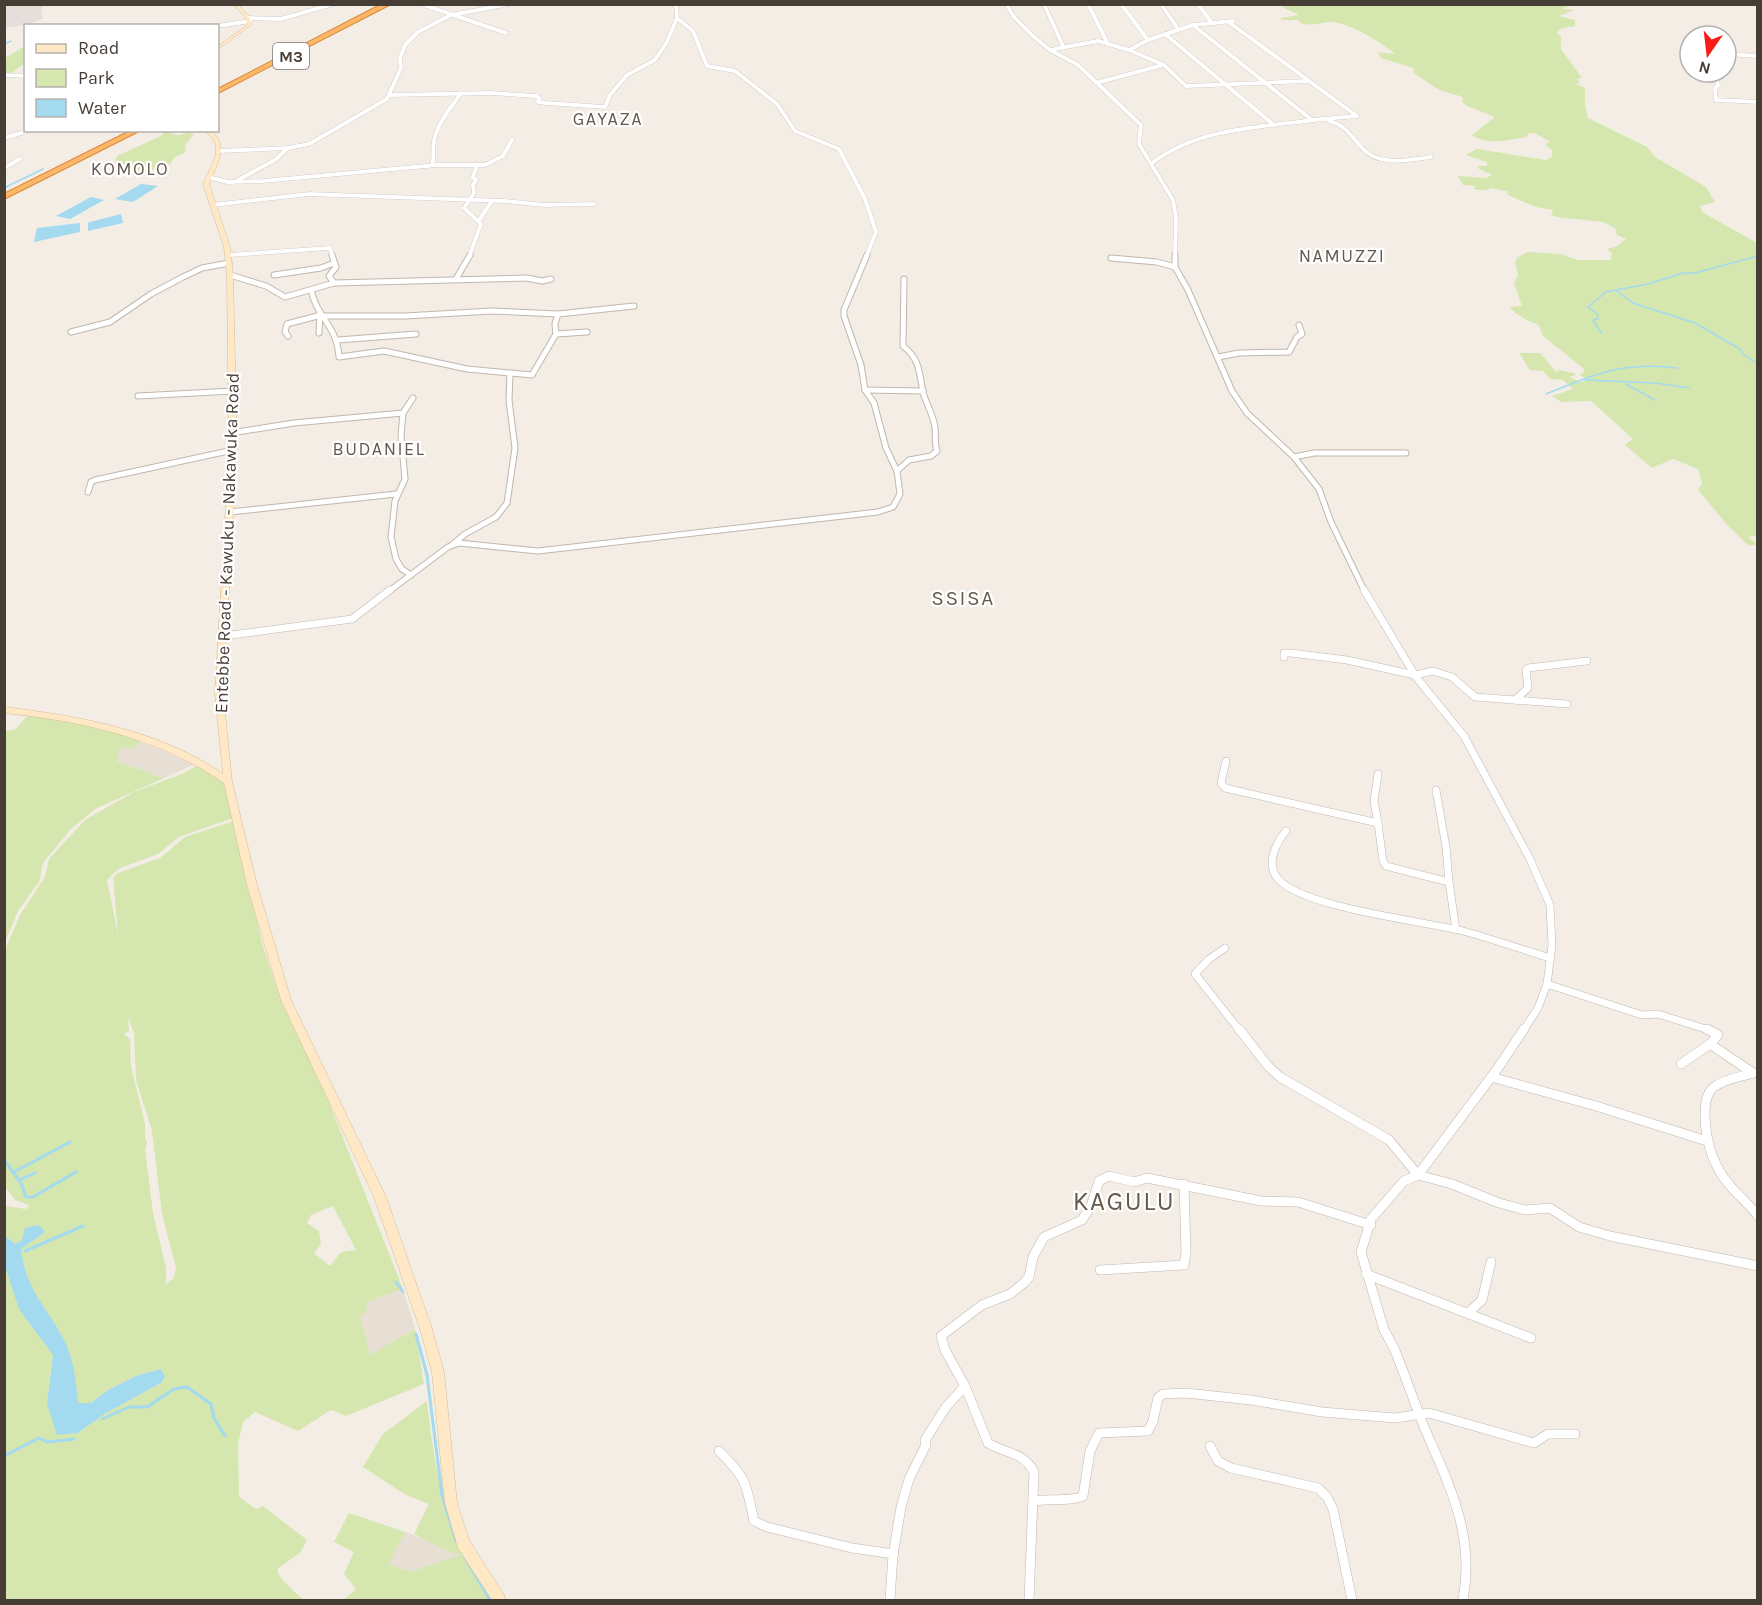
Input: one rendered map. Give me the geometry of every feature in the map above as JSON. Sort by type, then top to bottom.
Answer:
[{"type":"highway","name":"M3","points":[[219,89],[381,4]]},
{"type":"highway","name":"M3","points":[[219,89],[388,4]]},
{"type":"highway","points":[[4,194],[126,132]]},
{"type":"highway","points":[[4,194],[134,132]]},
{"type":"main road","points":[[219,47],[242,32],[249,20],[235,4]]},
{"type":"main road","points":[[208,132],[217,138],[219,151]]},
{"type":"main road","name":"Entebbe Road - Kawuku - Nakawuka Road","points":[[219,151],[206,184],[229,259],[230,275],[233,450],[219,693],[228,782],[255,895],[286,1000],[380,1197],[426,1329],[438,1372],[451,1503],[463,1543],[499,1600]]},
{"type":"main road","points":[[4,710],[30,712],[117,730],[204,764],[228,782]]},
{"type":"main road","points":[[204,764],[215,762],[225,752]]},
{"type":"street","points":[[219,26],[249,20],[281,19],[333,4]]},
{"type":"street","points":[[421,4],[506,33]]},
{"type":"street","points":[[219,151],[288,148],[309,144],[378,106],[390,95],[402,64],[400,58],[405,45],[418,32],[451,15],[510,4]]},
{"type":"street","points":[[390,95],[461,93],[536,96],[539,99],[538,102],[542,103],[604,107],[610,94],[627,75],[655,60],[667,42],[677,18],[676,4]]},
{"type":"street","points":[[1006,4],[1020,25],[1050,50],[1078,65],[1140,123],[1139,144],[1168,189],[1175,208],[1175,267],[1188,290],[1232,391],[1241,405],[1294,457],[1294,460],[1319,489],[1331,522],[1361,585],[1415,675],[1464,736],[1530,859],[1550,905],[1553,931],[1550,958],[1546,984],[1538,1008],[1491,1077],[1418,1175],[1404,1181],[1371,1219],[1361,1252],[1384,1330],[1390,1338],[1453,1495],[1469,1553],[1468,1578],[1463,1600]]},
{"type":"street","points":[[1044,4],[1064,46]]},
{"type":"street","points":[[1088,4],[1107,42]]},
{"type":"street","points":[[1121,4],[1148,40]]},
{"type":"street","points":[[1161,4],[1178,29]]},
{"type":"street","points":[[1198,4],[1211,22]]},
{"type":"street","points":[[452,545],[471,543],[510,550],[538,551],[878,512],[893,507],[898,499],[900,494],[897,471],[886,448],[874,403],[865,390],[861,365],[843,316],[876,232],[861,191],[839,149],[795,131],[777,104],[740,74],[731,69],[707,66],[705,53],[698,41],[687,24],[677,18]]},
{"type":"street","points":[[1129,50],[1178,29],[1211,22],[1233,21],[1230,23],[1357,115],[1274,125],[1203,138],[1168,151],[1152,163]]},
{"type":"street","points":[[1193,25],[1312,120],[1341,124],[1348,129],[1368,154],[1391,160],[1431,157]]},
{"type":"street","points":[[1165,34],[1274,125]]},
{"type":"street","points":[[1050,50],[1095,41],[1107,42],[1164,65],[1186,86],[1307,81]]},
{"type":"street","points":[[1738,55],[1758,56]]},
{"type":"street","points":[[1096,82],[1164,65]]},
{"type":"street","points":[[4,75],[24,76]]},
{"type":"street","points":[[1718,84],[1715,89],[1716,100],[1758,102]]},
{"type":"street","points":[[432,165],[435,157],[432,148],[435,135],[461,93]]},
{"type":"street","points":[[4,138],[24,132]]},
{"type":"street","points":[[208,177],[216,181],[234,182],[348,176],[432,165],[477,165],[495,162],[506,156],[512,140]]},
{"type":"street","points":[[207,192],[220,185],[234,182],[272,162],[288,148]]},
{"type":"street","points":[[4,168],[20,159]]},
{"type":"street","points":[[477,165],[473,177],[476,180],[473,185],[474,193],[464,209],[479,220]]},
{"type":"street","points":[[213,206],[309,194],[544,205],[594,204]]},
{"type":"street","points":[[456,279],[479,233],[479,220],[492,201]]},
{"type":"street","points":[[71,332],[110,322],[151,294],[183,277],[229,259],[328,248],[332,249],[336,267],[329,276],[334,283]]},
{"type":"street","points":[[1111,258],[1158,262],[1175,267]]},
{"type":"street","points":[[274,274],[334,263]]},
{"type":"street","points":[[230,275],[266,286],[283,297],[334,283],[527,278],[542,281],[551,279]]},
{"type":"street","points":[[897,471],[909,460],[931,456],[937,451],[921,371],[914,355],[903,346],[904,279]]},
{"type":"street","points":[[310,290],[322,315],[333,326],[338,340],[339,357],[384,351],[467,369],[510,374],[532,375],[556,334],[555,324],[558,314]]},
{"type":"street","points":[[288,336],[285,332],[287,324],[322,315],[405,316],[492,311],[558,314],[634,306]]},
{"type":"street","points":[[319,333],[322,315]]},
{"type":"street","points":[[1218,357],[1239,353],[1289,352],[1297,337],[1302,334],[1299,325]]},
{"type":"street","points":[[556,334],[587,332]]},
{"type":"street","points":[[338,340],[416,334]]},
{"type":"street","points":[[224,636],[352,620],[462,535],[487,523],[499,513],[507,503],[515,452],[509,402],[510,374]]},
{"type":"street","points":[[865,390],[924,391]]},
{"type":"street","points":[[138,396],[233,391]]},
{"type":"street","points":[[411,575],[402,569],[396,560],[392,544],[396,494],[405,479],[401,435],[403,413],[413,398]]},
{"type":"street","points":[[231,433],[294,423],[403,413]]},
{"type":"street","points":[[88,492],[93,481],[233,450]]},
{"type":"street","points":[[1294,457],[1314,453],[1406,453]]},
{"type":"street","points":[[230,512],[396,494]]},
{"type":"street","points":[[1284,657],[1284,653],[1292,653],[1347,660],[1415,675],[1429,671],[1452,677],[1475,697],[1567,704]]},
{"type":"street","points":[[1515,700],[1528,688],[1526,670],[1528,668],[1587,661]]},
{"type":"street","points":[[1226,761],[1221,783],[1225,788],[1378,823]]},
{"type":"street","points":[[1378,774],[1374,801],[1382,856],[1386,866],[1449,882]]},
{"type":"street","points":[[1436,790],[1446,847],[1456,930]]},
{"type":"street","points":[[1286,831],[1276,842],[1272,859],[1279,880],[1291,890],[1323,902],[1456,930],[1550,958]]},
{"type":"street","points":[[1225,948],[1208,960],[1195,975],[1268,1066],[1280,1077],[1389,1140],[1418,1175],[1452,1184],[1499,1203],[1525,1210],[1550,1208],[1579,1227],[1610,1236],[1758,1266]]},
{"type":"street","points":[[1546,984],[1642,1015],[1652,1013],[1710,1029],[1718,1035],[1710,1044],[1681,1064]]},
{"type":"street","points":[[1710,1044],[1753,1073],[1714,1087],[1705,1105],[1707,1141],[1718,1168],[1729,1185],[1758,1216]]},
{"type":"street","points":[[1491,1077],[1596,1106],[1707,1141]]},
{"type":"street","points":[[1029,1600],[1034,1472],[1030,1462],[1023,1455],[993,1447],[987,1443],[965,1386],[945,1350],[941,1336],[982,1305],[1010,1294],[1024,1282],[1029,1277],[1033,1257],[1044,1237],[1074,1227],[1084,1221],[1093,1205],[1099,1181],[1109,1176],[1134,1182],[1147,1178],[1184,1184],[1261,1201],[1298,1202],[1371,1225]]},
{"type":"street","points":[[1100,1270],[1184,1265],[1186,1252],[1184,1184]]},
{"type":"street","points":[[1468,1313],[1482,1300],[1491,1262]]},
{"type":"street","points":[[1366,1274],[1531,1338]]},
{"type":"street","points":[[890,1600],[901,1504],[909,1479],[926,1445],[925,1440],[946,1407],[965,1386]]},
{"type":"street","points":[[1034,1501],[1053,1498],[1078,1499],[1083,1496],[1087,1483],[1090,1451],[1099,1433],[1148,1431],[1153,1420],[1154,1405],[1163,1395],[1186,1393],[1210,1395],[1322,1412],[1395,1418],[1429,1413],[1534,1443],[1542,1434],[1552,1431],[1575,1434]]},
{"type":"street","points":[[1210,1446],[1218,1461],[1231,1468],[1318,1488],[1327,1497],[1333,1509],[1352,1600]]},
{"type":"street","points":[[719,1451],[740,1472],[745,1481],[754,1521],[767,1527],[852,1548],[894,1554]]},
{"type":"shaded area","points":[[4,5],[43,5],[41,15],[44,18],[30,24],[5,28]]},
{"type":"shaded area","points":[[141,742],[195,764],[164,778],[116,761],[121,745],[132,749]]},
{"type":"shaded area","points":[[403,1289],[415,1329],[370,1356],[360,1316],[366,1313],[367,1302]]},
{"type":"shaded area","points":[[405,1532],[432,1542],[445,1550],[463,1555],[410,1572],[388,1564]]},
{"type":"green space","points":[[1286,5],[1572,5],[1562,9],[1575,10],[1559,16],[1575,20],[1575,26],[1563,28],[1557,32],[1561,38],[1561,49],[1582,78],[1577,79],[1580,83],[1576,84],[1585,88],[1588,118],[1647,147],[1655,157],[1706,187],[1715,202],[1700,206],[1702,212],[1757,243],[1758,535],[1748,537],[1757,544],[1749,546],[1729,527],[1698,490],[1702,483],[1698,469],[1673,459],[1652,468],[1625,445],[1633,439],[1591,401],[1561,402],[1552,396],[1573,389],[1563,380],[1550,379],[1543,371],[1530,370],[1519,353],[1540,353],[1557,373],[1558,370],[1574,373],[1576,375],[1569,377],[1581,382],[1587,380],[1579,374],[1583,373],[1584,369],[1543,336],[1539,325],[1523,318],[1509,307],[1522,306],[1514,283],[1518,275],[1515,262],[1518,257],[1528,252],[1561,254],[1577,260],[1611,260],[1612,253],[1607,249],[1617,246],[1626,239],[1617,235],[1615,228],[1603,222],[1557,217],[1551,215],[1553,210],[1536,207],[1508,195],[1507,191],[1491,188],[1477,190],[1473,189],[1476,186],[1463,185],[1458,176],[1486,178],[1492,175],[1477,166],[1487,166],[1487,162],[1466,155],[1477,149],[1546,160],[1552,157],[1552,150],[1545,144],[1550,142],[1535,133],[1528,134],[1526,137],[1498,141],[1485,140],[1472,135],[1495,117],[1467,106],[1462,102],[1463,97],[1439,90],[1414,73],[1413,68],[1381,58],[1378,52],[1395,54],[1356,30],[1332,22],[1309,25],[1300,23],[1299,20],[1281,20],[1281,18],[1299,15],[1282,7]]},
{"type":"green space","points":[[24,47],[24,64],[9,75],[5,75],[5,58]]},
{"type":"green space","points":[[166,132],[176,135],[186,132],[194,134],[185,145],[186,152],[175,157],[170,164],[156,169],[133,172],[120,167],[115,162],[117,156]]},
{"type":"green space","points":[[29,714],[118,732],[141,742],[132,749],[121,746],[116,761],[164,778],[95,809],[71,829],[46,859],[42,866],[40,880],[18,911],[5,942],[4,734],[5,731],[16,729]]},
{"type":"green space","points":[[198,765],[224,783],[233,818],[179,837],[158,854],[118,869],[107,880],[118,935],[113,877],[118,873],[160,858],[185,837],[234,821],[262,943],[281,1001],[324,1090],[403,1289],[367,1302],[366,1313],[360,1316],[370,1355],[415,1329],[424,1384],[346,1416],[331,1410],[298,1431],[255,1412],[243,1422],[238,1444],[239,1497],[256,1509],[263,1506],[307,1540],[300,1553],[277,1569],[284,1581],[303,1600],[5,1600],[5,1266],[53,1355],[47,1404],[78,1433],[106,1413],[161,1383],[161,1369],[136,1376],[108,1390],[91,1403],[78,1403],[72,1363],[31,1290],[20,1249],[45,1232],[15,1244],[5,1236],[5,1206],[26,1209],[29,1205],[15,1200],[5,1187],[5,950],[20,915],[45,877],[49,859],[85,820],[134,792],[182,774]],"holes":[[[128,1018],[134,1032],[136,1080],[152,1131],[162,1214],[176,1268],[174,1278],[166,1284],[166,1268],[153,1213],[145,1149],[147,1143],[145,1124],[131,1066],[130,1039],[124,1034],[129,1031]],[[333,1206],[356,1250],[341,1252],[330,1266],[314,1253],[321,1244],[319,1231],[307,1223],[311,1215]]]},
{"type":"green space","points":[[427,1401],[435,1460],[448,1516],[465,1559],[490,1600],[344,1600],[356,1589],[344,1574],[354,1552],[334,1542],[349,1513],[405,1532],[389,1564],[410,1572],[461,1555],[445,1550],[414,1534],[429,1504],[406,1495],[363,1467],[383,1434]]},
{"type":"water","points":[[141,184],[158,186],[133,202],[115,199]]},
{"type":"water","points":[[91,197],[104,200],[70,219],[56,216]]},
{"type":"water","points":[[121,214],[123,223],[88,231],[88,223]]},
{"type":"water","points":[[80,223],[80,232],[34,242],[37,228]]},
{"type":"water","points":[[39,1225],[45,1232],[21,1249],[24,1264],[32,1288],[67,1347],[74,1371],[78,1403],[91,1403],[108,1390],[136,1376],[161,1369],[165,1377],[161,1383],[106,1413],[78,1433],[57,1435],[47,1404],[53,1355],[19,1309],[5,1266],[5,1236],[15,1244],[22,1240],[25,1228]]},
{"type":"waterway","points":[[4,44],[11,41]]},
{"type":"waterway","points":[[4,188],[43,169]]},
{"type":"waterway","points":[[1601,333],[1593,320],[1598,319],[1597,314],[1588,307],[1606,292],[1648,284],[1683,273],[1695,273],[1758,256]]},
{"type":"waterway","points":[[1617,291],[1633,303],[1695,323],[1740,349],[1743,354],[1758,364]]},
{"type":"waterway","points":[[1546,394],[1595,375],[1625,368],[1641,366],[1678,368]]},
{"type":"waterway","points":[[1585,380],[1655,383],[1689,388]]},
{"type":"waterway","points":[[1626,384],[1655,400]]},
{"type":"waterway","points":[[14,1172],[70,1142]]},
{"type":"waterway","points":[[4,1160],[21,1183],[26,1197],[33,1197],[76,1172]]},
{"type":"waterway","points":[[19,1180],[35,1173]]},
{"type":"waterway","points":[[25,1251],[83,1226]]},
{"type":"waterway","points":[[396,1282],[403,1292]]},
{"type":"waterway","points":[[416,1334],[427,1375],[442,1495],[456,1541]]},
{"type":"waterway","points":[[102,1419],[129,1407],[147,1407],[174,1389],[187,1387],[211,1404],[214,1418],[225,1436]]},
{"type":"waterway","points":[[4,1456],[39,1438],[47,1442],[74,1439]]},
{"type":"waterway","points":[[464,1556],[490,1600]]},
{"type":"district","name":"GAYAZA","points":[[608,119]]},
{"type":"district","name":"KOMOLO","points":[[130,169]]},
{"type":"district","name":"NAMUZZI","points":[[1342,256]]},
{"type":"district","name":"BUDANIEL","points":[[379,449]]},
{"type":"district","name":"SSISA","points":[[963,598]]},
{"type":"district","name":"KAGULU","points":[[1124,1201]]}]
